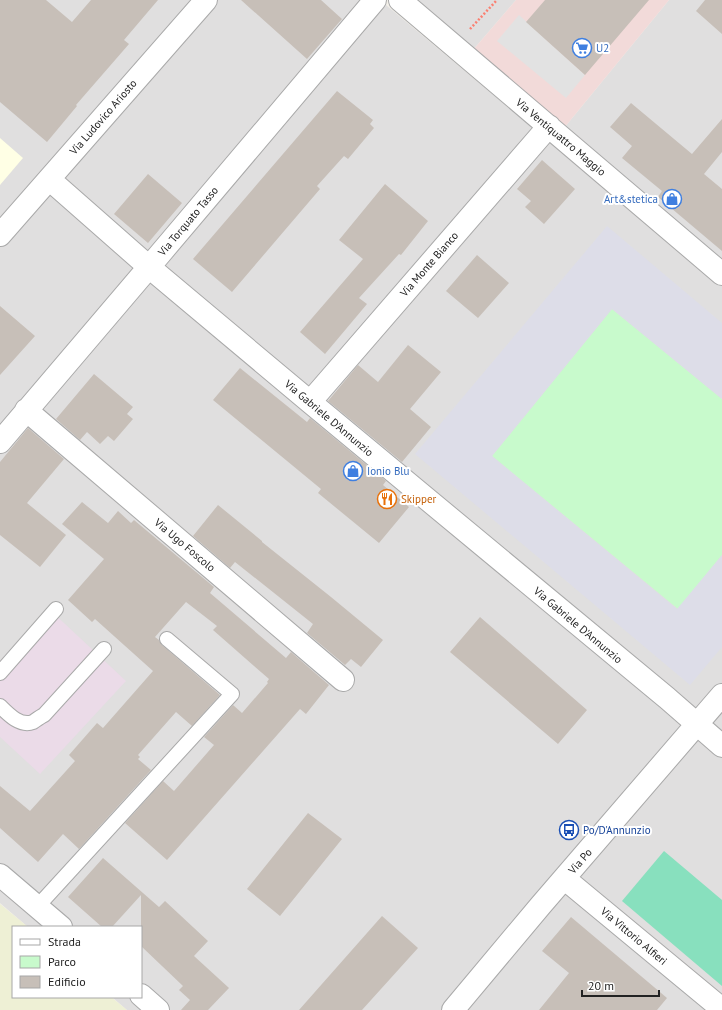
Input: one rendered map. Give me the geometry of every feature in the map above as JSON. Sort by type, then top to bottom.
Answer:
[{"type":"street","name":"Via Ludovico Ariosto","points":[[0,235],[206,0]]},
{"type":"street","name":"Via Torquato Tasso","points":[[0,442],[375,0]]},
{"type":"street","name":"Via Ventiquattro Maggio","points":[[400,0],[722,274]]},
{"type":"street","name":"Via Monte Bianco","points":[[310,402],[549,126]]},
{"type":"street","name":"Via Gabriele D'Annunzio","points":[[49,179],[150,267],[310,402],[667,698],[722,746]]},
{"type":"street","name":"Via Ugo Foscolo","points":[[26,410],[343,680]]},
{"type":"street","name":"Via Po","points":[[453,1010],[541,905],[565,879],[722,695]]},
{"type":"street","points":[[0,875],[60,926]]},
{"type":"street","name":"Via Vittorio Alfieri","points":[[565,879],[722,1009]]},
{"type":"street","points":[[142,996],[158,1010]]},
{"type":"lane","points":[[0,673],[56,609]]},
{"type":"lane","points":[[37,907],[232,694],[167,639]]},
{"type":"lane","points":[[0,706],[13,718],[24,724],[32,722],[44,715],[104,649]]},
{"type":"path","points":[[454,46],[497,0]]},
{"type":"shaded area","points":[[0,0],[380,0],[722,286],[722,1010],[127,1010],[113,998],[142,998],[142,926],[27,926],[0,903]]},
{"type":"shaded area","points":[[416,0],[516,0],[473,50]]},
{"type":"shaded area","points":[[516,0],[669,0],[564,128],[473,50]]},
{"type":"shaded area","points":[[669,0],[722,0],[722,261],[564,128]]},
{"type":"shaded area","points":[[519,15],[585,75],[566,98],[497,41]]},
{"type":"shaded area","points":[[0,138],[23,158],[0,185]]},
{"type":"shaded area","points":[[607,226],[722,323],[722,399],[612,309],[492,456],[677,609],[722,555],[722,647],[690,685],[415,454]]},
{"type":"shaded area","points":[[48,608],[126,681],[40,774],[0,737],[0,661]]},
{"type":"shaded area","points":[[0,904],[27,926],[12,926],[12,998],[112,998],[127,1010],[0,1010]]},
{"type":"green space","points":[[612,309],[722,399],[722,555],[678,609],[492,456]]},
{"type":"green space","points":[[664,851],[722,900],[722,986],[622,901]]},
{"type":"building","points":[[0,0],[46,0],[72,22],[91,0],[158,0],[124,40],[129,44],[76,105],[77,106],[47,142],[0,102]]},
{"type":"building","points":[[241,0],[321,0],[342,19],[307,59]]},
{"type":"building","name":"U2","points":[[545,0],[649,0],[585,75],[526,22]]},
{"type":"building","points":[[705,0],[722,0],[722,34],[696,11]]},
{"type":"building","points":[[337,91],[373,120],[370,124],[374,128],[348,159],[344,156],[317,186],[320,189],[232,292],[193,259]]},
{"type":"building","points":[[631,103],[692,154],[722,119],[722,152],[704,174],[722,189],[722,251],[658,197],[662,191],[622,158],[632,146],[610,127]]},
{"type":"building","points":[[542,160],[575,189],[544,224],[525,207],[531,201],[517,189]]},
{"type":"building","points":[[148,174],[182,203],[148,243],[114,214]]},
{"type":"building","points":[[385,184],[428,221],[401,255],[399,254],[359,298],[367,304],[325,354],[300,332],[363,259],[339,240]]},
{"type":"building","points":[[477,255],[509,283],[478,318],[446,291]]},
{"type":"building","points":[[0,306],[35,336],[0,375]]},
{"type":"building","points":[[408,345],[441,372],[410,409],[431,427],[402,462],[328,401],[358,365],[378,382]]},
{"type":"building","points":[[240,368],[307,422],[310,418],[386,481],[383,485],[409,507],[379,543],[318,493],[321,489],[213,400]]},
{"type":"building","points":[[94,374],[133,407],[127,414],[133,419],[114,441],[108,436],[100,444],[87,432],[80,440],[56,419]]},
{"type":"building","points":[[28,428],[64,459],[27,503],[66,535],[40,567],[0,535],[0,462]]},
{"type":"building","points":[[82,502],[108,523],[118,511],[131,523],[134,520],[214,587],[210,593],[286,658],[291,652],[329,685],[306,714],[300,709],[167,860],[125,823],[163,781],[174,791],[214,745],[204,737],[233,705],[242,713],[268,683],[267,682],[269,679],[213,630],[217,626],[186,602],[155,637],[162,645],[220,695],[192,726],[176,712],[138,755],[140,757],[138,759],[151,770],[79,849],[63,834],[38,862],[0,828],[0,786],[30,811],[75,761],[69,755],[97,723],[103,728],[153,671],[95,619],[92,622],[68,600],[104,559],[62,524]]},
{"type":"building","points":[[218,505],[383,640],[361,667],[351,659],[345,665],[307,633],[313,624],[235,562],[230,568],[193,536]]},
{"type":"building","points":[[480,617],[587,710],[558,744],[450,652]]},
{"type":"building","points":[[308,813],[342,839],[280,916],[247,889]]},
{"type":"building","points":[[103,858],[159,907],[165,901],[208,941],[194,956],[229,988],[208,1010],[181,1010],[190,1000],[179,990],[183,986],[142,947],[141,895],[113,926],[101,926],[68,897]]},
{"type":"building","points":[[382,916],[418,948],[362,1010],[299,1010]]},
{"type":"building","points":[[571,917],[667,998],[657,1010],[539,1010],[569,973],[542,951]]},
{"type":"place","name":"U2","points":[[582,48]]},
{"type":"place","name":"Art&stetica","points":[[672,199]]},
{"type":"place","name":"Ionio Blu","points":[[353,471]]},
{"type":"place","name":"Skipper","points":[[387,499]]},
{"type":"place","name":"Po/D'Annunzio","points":[[569,830]]}]
